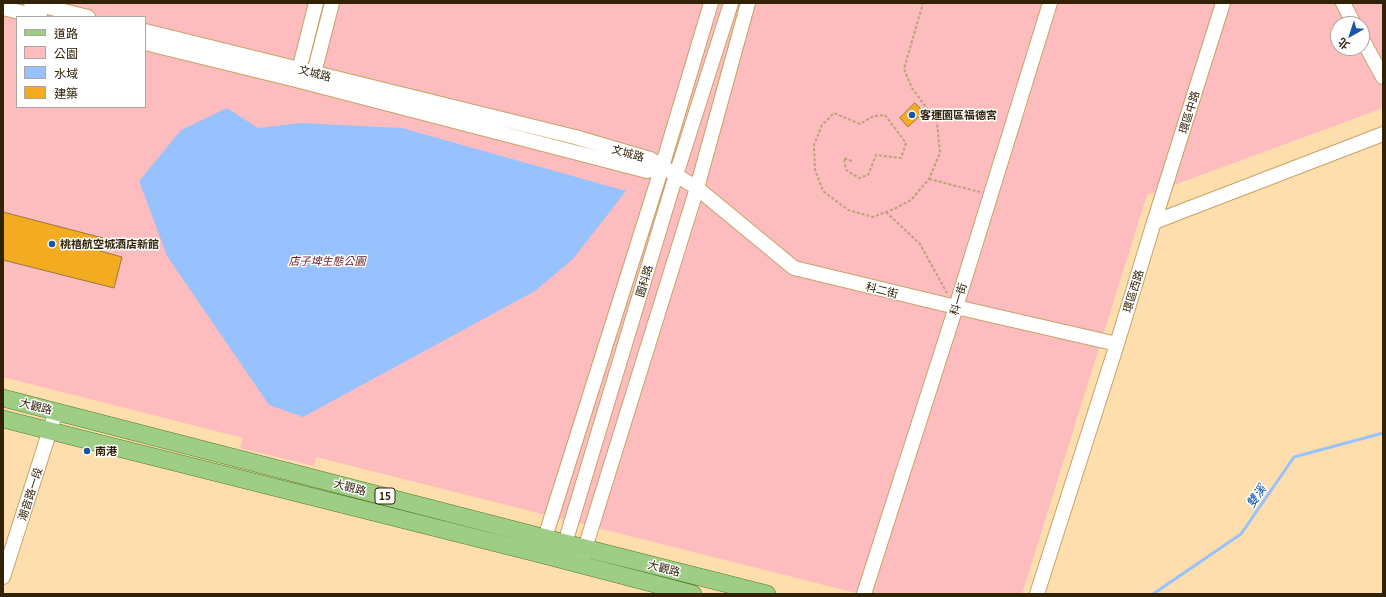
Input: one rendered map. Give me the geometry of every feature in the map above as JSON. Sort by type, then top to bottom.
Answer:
[{"type":"main road","name":"大觀路","points":[[3,398],[56,411],[542,546]]},
{"type":"main road","name":"大觀路","points":[[3,419],[582,556],[767,594]]},
{"type":"main road","name":"大觀路","points":[[582,556],[693,594]]},
{"type":"street","points":[[30,3],[84,16]]},
{"type":"street","points":[[298,74],[316,3]]},
{"type":"street","points":[[313,79],[332,3]]},
{"type":"street","points":[[542,546],[662,167],[711,3]]},
{"type":"street","name":"園科路","points":[[563,551],[676,175],[731,3]]},
{"type":"street","points":[[582,556],[697,188],[748,3]]},
{"type":"street","name":"科一街","points":[[864,594],[956,307],[1050,3]]},
{"type":"street","name":"環區中路","points":[[1154,222],[1224,3]]},
{"type":"street","points":[[1343,3],[1350,16]]},
{"type":"street","points":[[3,8],[36,16]]},
{"type":"street","name":"文城路","points":[[146,31],[647,171],[662,167]]},
{"type":"street","name":"文城路","points":[[146,43],[298,74]]},
{"type":"street","points":[[1370,53],[1383,77]]},
{"type":"street","points":[[1154,222],[1383,134]]},
{"type":"street","name":"科二街","points":[[662,167],[697,188],[794,268],[1117,344]]},
{"type":"street","name":"環區西路","points":[[1037,594],[1117,344],[1154,222]]},
{"type":"street","name":"潮音路一段","points":[[3,577],[56,411]]},
{"type":"path","points":[[852,161],[844,158],[846,170],[859,178],[868,175],[876,155],[901,158],[906,143],[885,115],[874,116],[860,124],[834,113],[822,125],[814,145],[815,170],[823,191],[848,210],[873,217],[911,200],[929,179],[940,153],[938,122],[912,88],[904,69],[924,3]]},
{"type":"path","points":[[929,179],[991,194]]},
{"type":"path","points":[[886,212],[920,244],[956,307]]},
{"type":"green space","points":[[3,3],[1383,3],[1383,108],[1147,195],[1022,594],[860,594],[316,457],[314,466],[240,448],[243,438],[3,377]]},
{"type":"water","name":"店子埤生態公園","points":[[227,108],[258,128],[301,123],[402,128],[626,191],[573,259],[535,291],[303,417],[269,405],[167,256],[139,181],[181,130]]},
{"type":"building","name":"客運園區福德宮","points":[[915,103],[924,112],[908,127],[900,118]]},
{"type":"building","name":"桃禧航空城酒店新館","points":[[3,212],[103,238],[100,251],[122,257],[114,288],[3,260]]},
{"type":"waterway","name":"雙溪","points":[[1153,594],[1241,534],[1294,457],[1383,433]]},
{"type":"place","name":"客運園區福德宮","points":[[912,115]]},
{"type":"place","name":"桃禧航空城酒店新館","points":[[52,244]]},
{"type":"place","name":"南港","points":[[87,451]]}]
